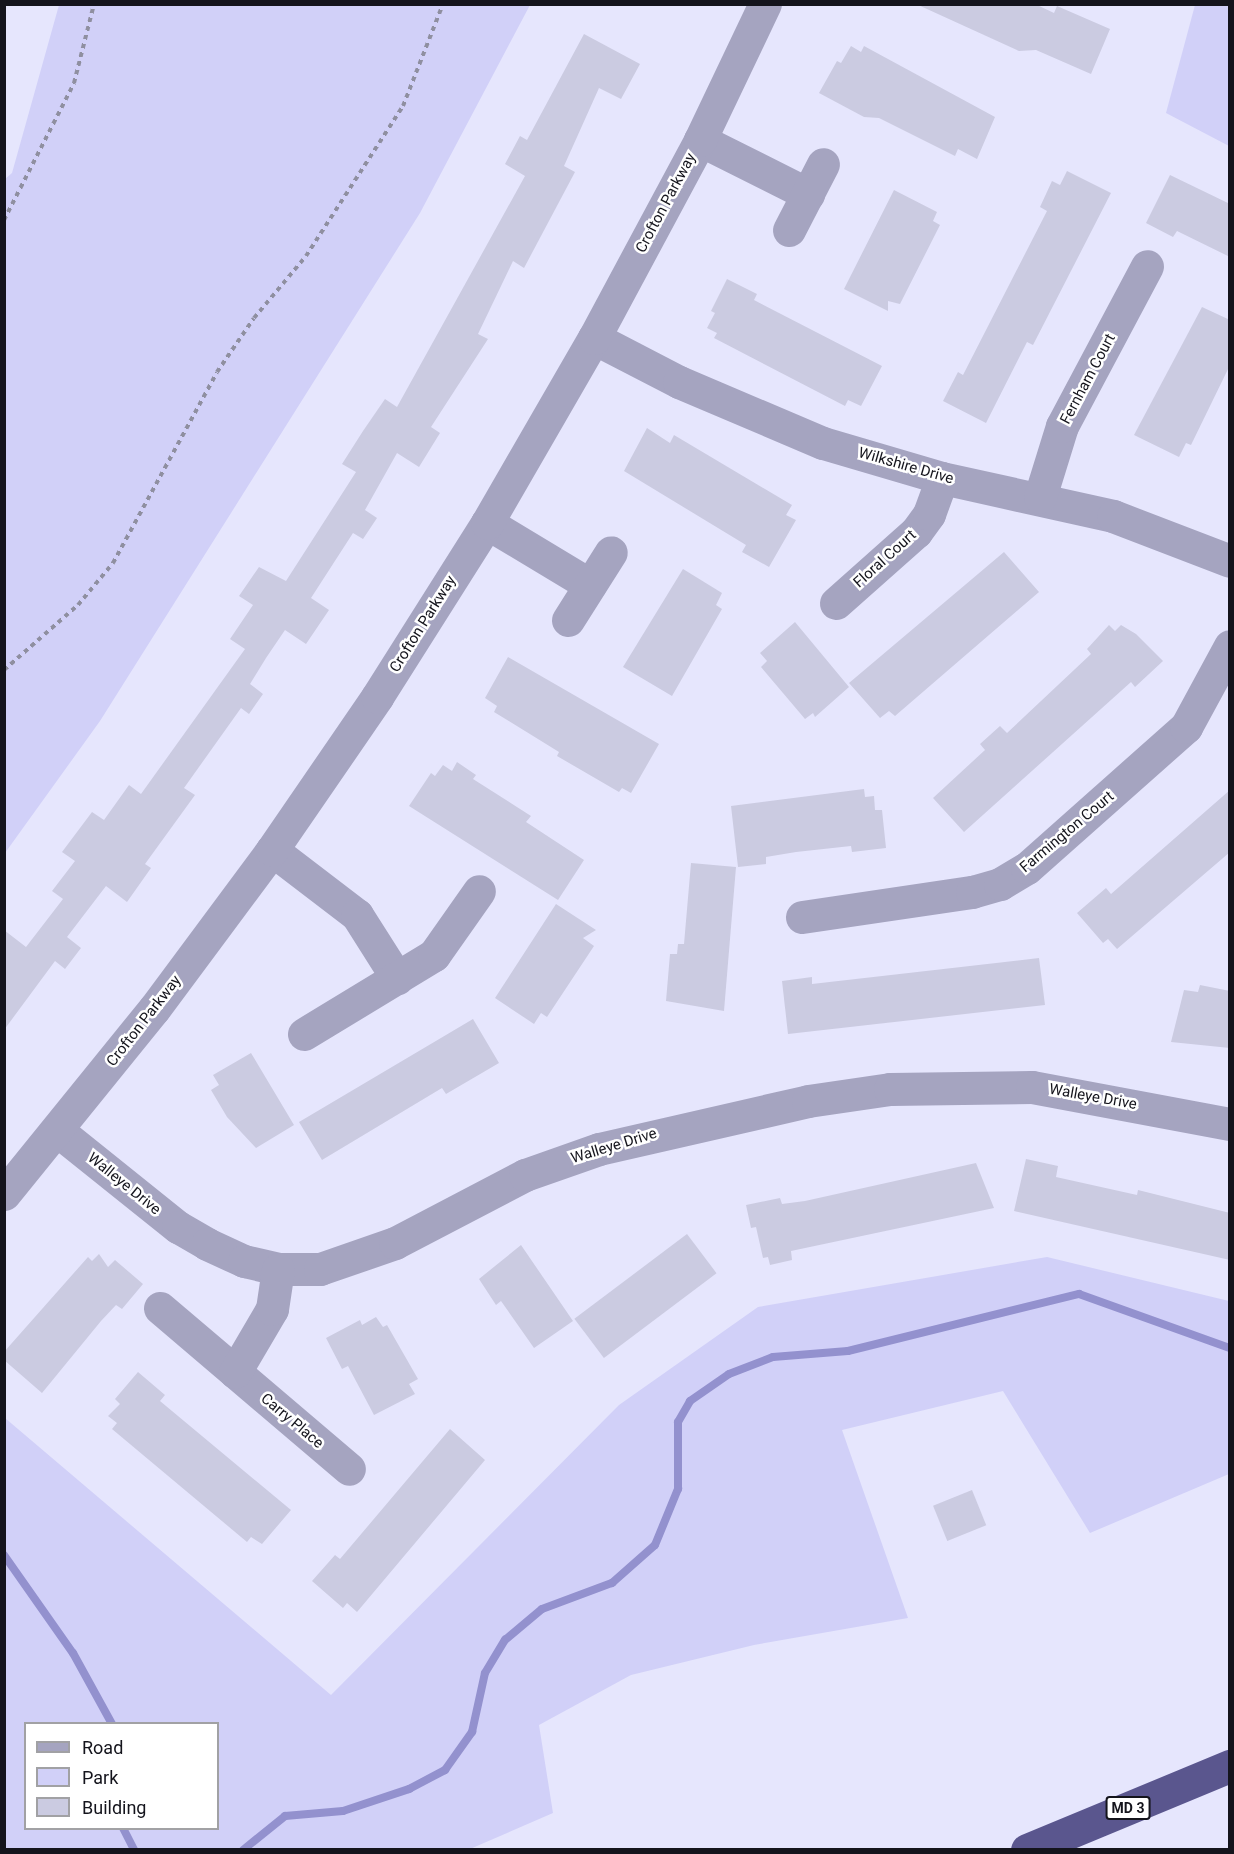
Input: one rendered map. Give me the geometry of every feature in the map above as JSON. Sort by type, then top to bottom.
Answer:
[{"type":"highway","name":"MD 3","points":[[1027,1850],[1230,1766]]},
{"type":"street","name":"Crofton Parkway","points":[[4,1194],[58,1131],[272,850],[487,523],[594,338],[700,140],[765,4]]},
{"type":"street","points":[[700,140],[808,194]]},
{"type":"street","points":[[789,230],[823,164]]},
{"type":"street","name":"Fernham Court","points":[[1040,498],[1062,426],[1147,266]]},
{"type":"street","name":"Wilkshire Drive","points":[[594,338],[751,415],[823,443],[942,478],[1113,516],[1230,561]]},
{"type":"street","name":"Floral Court","points":[[836,603],[916,532],[929,514],[942,478]]},
{"type":"street","points":[[487,523],[590,585]]},
{"type":"street","points":[[568,620],[611,552]]},
{"type":"street","name":"Farmington Court","points":[[802,917],[972,892],[1000,884],[1027,868],[1186,727],[1230,646]]},
{"type":"street","points":[[272,850],[357,915],[397,978]]},
{"type":"street","points":[[304,1034],[434,955],[479,891]]},
{"type":"street","name":"Walleye Drive","points":[[58,1131],[178,1227],[244,1262],[278,1269],[320,1269],[356,1260],[525,1175],[599,1149],[808,1101],[890,1089],[1032,1087],[1230,1124]]},
{"type":"street","points":[[235,1372],[272,1309],[278,1269]]},
{"type":"street","name":"Carry Place","points":[[160,1308],[349,1469]]},
{"type":"path","points":[[4,220],[74,83],[94,4]]},
{"type":"path","points":[[4,670],[78,605],[113,563],[217,372],[254,318],[306,256],[397,116],[443,4]]},
{"type":"green space","points":[[59,5],[530,5],[420,213],[100,721],[5,853],[5,179],[12,173]]},
{"type":"green space","points":[[1195,5],[1229,5],[1229,146],[1166,113]]},
{"type":"green space","points":[[1047,1257],[1229,1301],[1229,1474],[1090,1533],[1003,1391],[842,1430],[908,1618],[754,1645],[631,1675],[539,1725],[553,1813],[470,1849],[5,1849],[5,1418],[331,1695],[619,1405],[758,1307]]},
{"type":"building","points":[[916,4],[1035,4],[1054,13],[1057,6],[1110,29],[1091,74],[1036,50],[1019,51]]},
{"type":"building","points":[[584,34],[640,64],[621,99],[599,88],[564,166],[575,172],[524,268],[513,261],[478,334],[488,339],[431,427],[440,433],[419,467],[397,453],[365,510],[377,518],[363,539],[353,533],[311,598],[329,610],[306,644],[285,630],[250,684],[263,694],[249,714],[241,708],[184,788],[195,795],[145,864],[151,868],[127,902],[106,886],[67,937],[81,948],[65,969],[55,961],[4,1030],[4,930],[26,947],[63,899],[52,891],[75,861],[62,852],[92,812],[104,820],[129,785],[141,794],[245,649],[230,639],[253,605],[239,596],[259,567],[286,581],[356,472],[342,464],[363,431],[385,399],[397,407],[525,176],[505,164],[520,136],[527,140]]},
{"type":"building","points":[[851,46],[861,52],[864,46],[995,117],[977,159],[958,149],[955,156],[879,118],[864,117],[819,93],[837,61],[841,63]]},
{"type":"building","points":[[1067,171],[1111,193],[1033,345],[1027,342],[986,423],[943,401],[958,372],[963,375],[1047,211],[1040,207],[1052,181],[1060,185]]},
{"type":"building","points":[[1170,175],[1230,204],[1230,257],[1177,231],[1173,237],[1146,223]]},
{"type":"building","points":[[894,190],[937,212],[933,221],[940,225],[900,304],[888,301],[888,311],[844,289]]},
{"type":"building","points":[[727,279],[757,294],[754,300],[882,366],[861,406],[848,400],[845,406],[714,338],[717,333],[707,328],[715,313],[711,311]]},
{"type":"building","points":[[1202,307],[1230,320],[1230,365],[1191,445],[1186,443],[1179,457],[1134,435]]},
{"type":"building","points":[[647,428],[670,443],[674,435],[792,505],[786,515],[796,520],[769,567],[742,552],[746,545],[624,471]]},
{"type":"building","points":[[1004,552],[1039,592],[895,716],[889,711],[880,718],[849,683]]},
{"type":"building","points":[[683,569],[722,593],[716,605],[722,609],[672,696],[623,667]]},
{"type":"building","points":[[795,622],[849,687],[815,717],[813,713],[805,719],[761,667],[767,661],[760,653]]},
{"type":"building","points":[[1109,625],[1115,631],[1121,625],[1136,634],[1163,661],[1135,687],[1131,682],[964,832],[933,798],[985,750],[980,744],[1000,726],[1007,733],[1091,654],[1087,649]]},
{"type":"building","points":[[508,657],[659,744],[631,793],[622,788],[619,792],[557,756],[559,752],[494,712],[497,706],[485,698]]},
{"type":"building","points":[[457,762],[476,775],[473,779],[531,816],[526,822],[584,860],[558,900],[409,806],[431,773],[435,776],[443,765],[452,771]]},
{"type":"building","points":[[864,789],[865,797],[874,796],[875,810],[882,810],[886,848],[852,852],[851,846],[796,852],[766,857],[766,864],[738,867],[731,806]]},
{"type":"building","points":[[1230,790],[1230,852],[1117,949],[1108,939],[1103,943],[1077,913],[1106,888],[1111,894]]},
{"type":"building","points":[[691,863],[736,867],[724,1011],[666,1001],[670,954],[677,954],[678,944],[684,944]]},
{"type":"building","points":[[556,904],[596,930],[583,938],[594,946],[547,1017],[541,1013],[534,1024],[495,998]]},
{"type":"building","points":[[1039,958],[1045,1005],[788,1034],[782,981],[812,977],[812,984]]},
{"type":"building","points":[[1200,985],[1230,991],[1230,1048],[1171,1042],[1184,990],[1198,992]]},
{"type":"building","points":[[473,1019],[499,1063],[446,1094],[442,1088],[322,1160],[299,1122]]},
{"type":"building","points":[[251,1053],[294,1125],[256,1148],[227,1117],[211,1090],[219,1085],[213,1075]]},
{"type":"building","points":[[1026,1159],[1058,1166],[1056,1177],[1137,1195],[1138,1190],[1230,1213],[1230,1260],[1014,1211]]},
{"type":"building","points":[[976,1163],[994,1208],[791,1251],[792,1260],[770,1265],[768,1257],[763,1258],[756,1227],[751,1228],[746,1205],[780,1198],[782,1204],[805,1201]]},
{"type":"building","points":[[687,1234],[716,1273],[604,1358],[574,1319]]},
{"type":"building","points":[[521,1245],[573,1321],[534,1348],[501,1301],[496,1305],[479,1279]]},
{"type":"building","points":[[99,1254],[108,1267],[115,1260],[143,1284],[122,1309],[116,1305],[101,1321],[42,1393],[4,1360],[4,1352],[88,1257],[92,1261]]},
{"type":"building","points":[[376,1317],[383,1327],[387,1325],[418,1379],[409,1384],[415,1394],[374,1415],[348,1366],[342,1369],[326,1338],[360,1320],[362,1325]]},
{"type":"building","points":[[138,1372],[165,1395],[160,1401],[291,1510],[262,1544],[251,1537],[247,1542],[112,1429],[117,1423],[108,1416],[120,1404],[115,1399]]},
{"type":"building","points":[[450,1429],[485,1460],[357,1612],[347,1603],[343,1608],[312,1581],[335,1555],[340,1559]]},
{"type":"building","points":[[972,1490],[986,1525],[947,1541],[933,1506]]},
{"type":"waterway","points":[[243,1850],[285,1816],[343,1811],[409,1789],[445,1770],[472,1732],[485,1673],[505,1640],[542,1609],[612,1583],[655,1545],[678,1489],[678,1422],[690,1401],[729,1374],[773,1357],[848,1351],[1079,1294],[1230,1348]]},
{"type":"waterway","points":[[4,1555],[73,1653],[111,1722]]},
{"type":"waterway","points":[[124,1830],[134,1850]]}]
